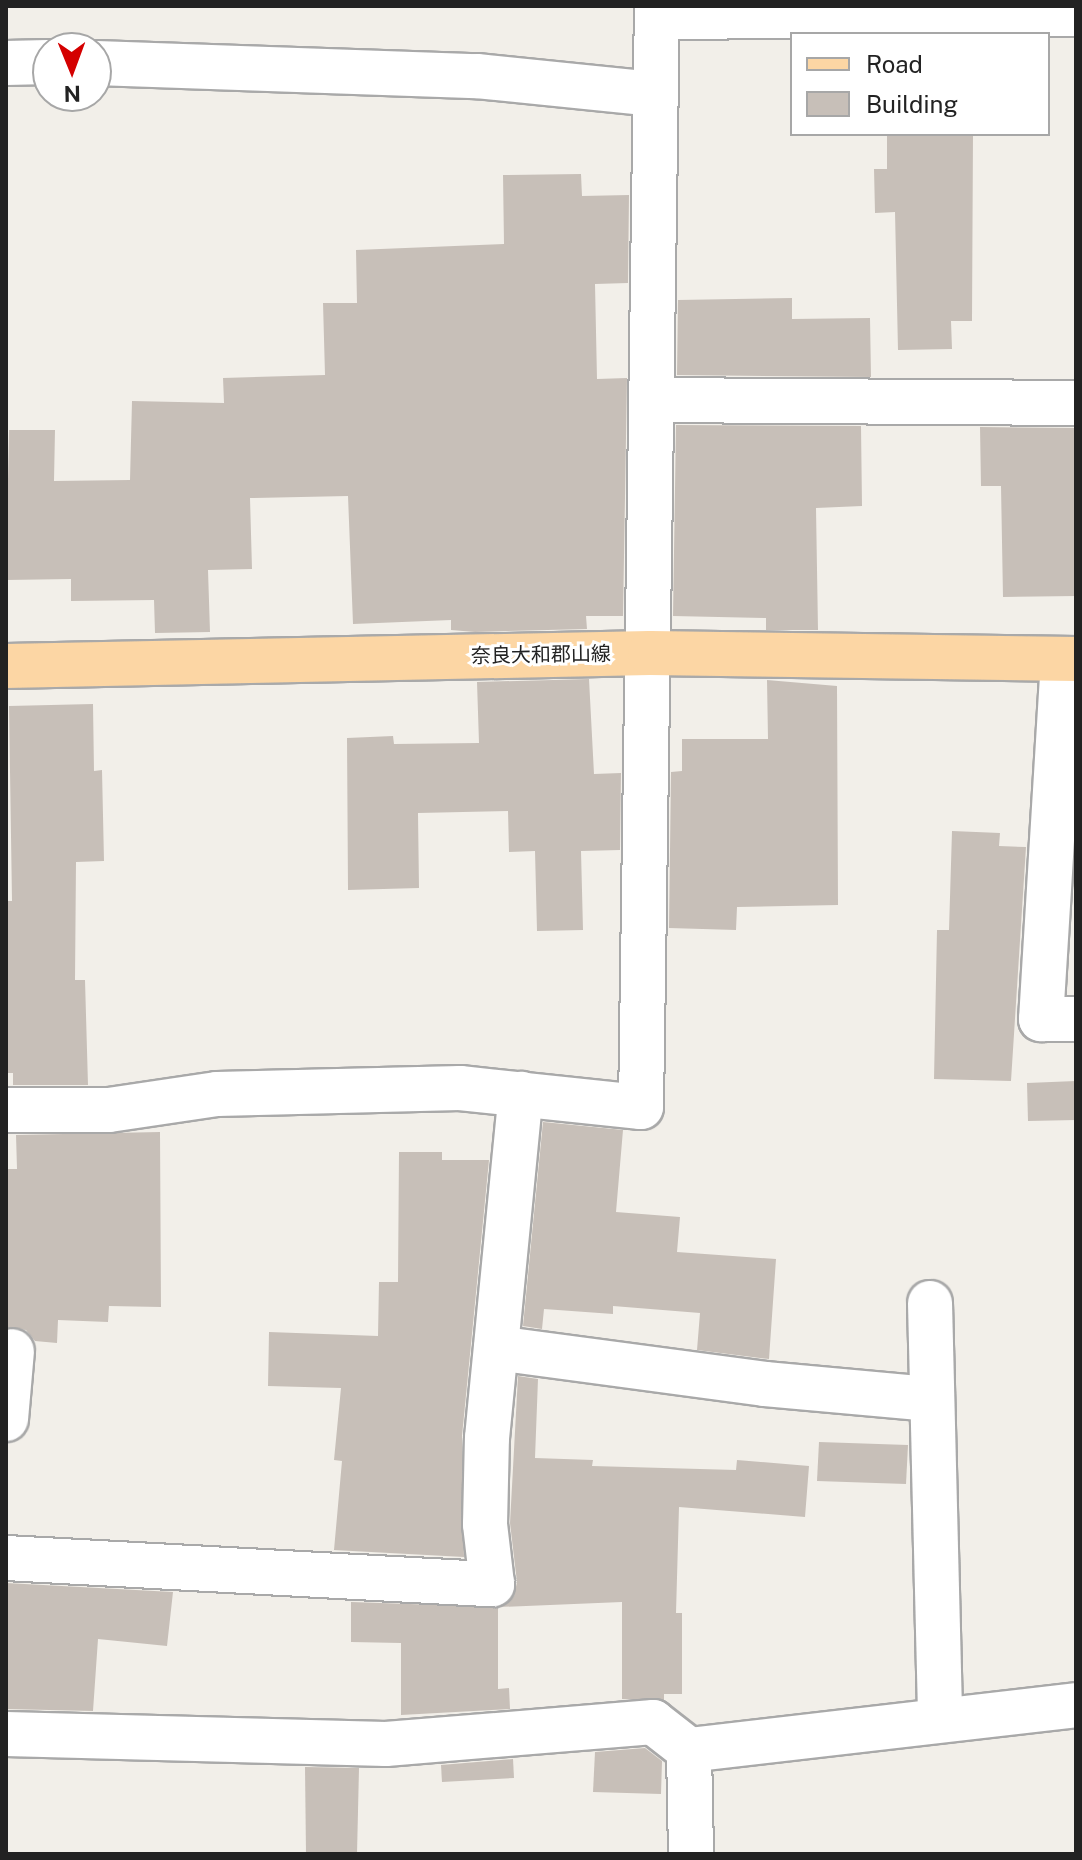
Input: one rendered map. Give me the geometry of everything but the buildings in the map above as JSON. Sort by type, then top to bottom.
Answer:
[{"type":"main road","name":"奈良大和郡山線","points":[[6,666],[650,653],[1070,660]]},
{"type":"street","points":[[6,1110],[109,1110],[217,1094],[460,1088],[641,1107],[657,12],[1076,14]]},
{"type":"street","points":[[6,63],[32,62]]},
{"type":"street","points":[[112,64],[477,76],[655,94]]},
{"type":"street","points":[[652,400],[1076,403]]},
{"type":"street","points":[[1070,660],[1041,1019],[1076,1019]]},
{"type":"street","points":[[6,1558],[492,1584],[485,1524],[496,1348],[521,1094]]},
{"type":"street","points":[[930,1303],[940,1720]]},
{"type":"street","points":[[496,1348],[765,1384],[931,1399]]},
{"type":"street","points":[[6,1419],[12,1351]]},
{"type":"street","points":[[6,1734],[386,1744],[653,1722],[689,1750],[1076,1705]]},
{"type":"street","points":[[689,1750],[691,1854]]}]
